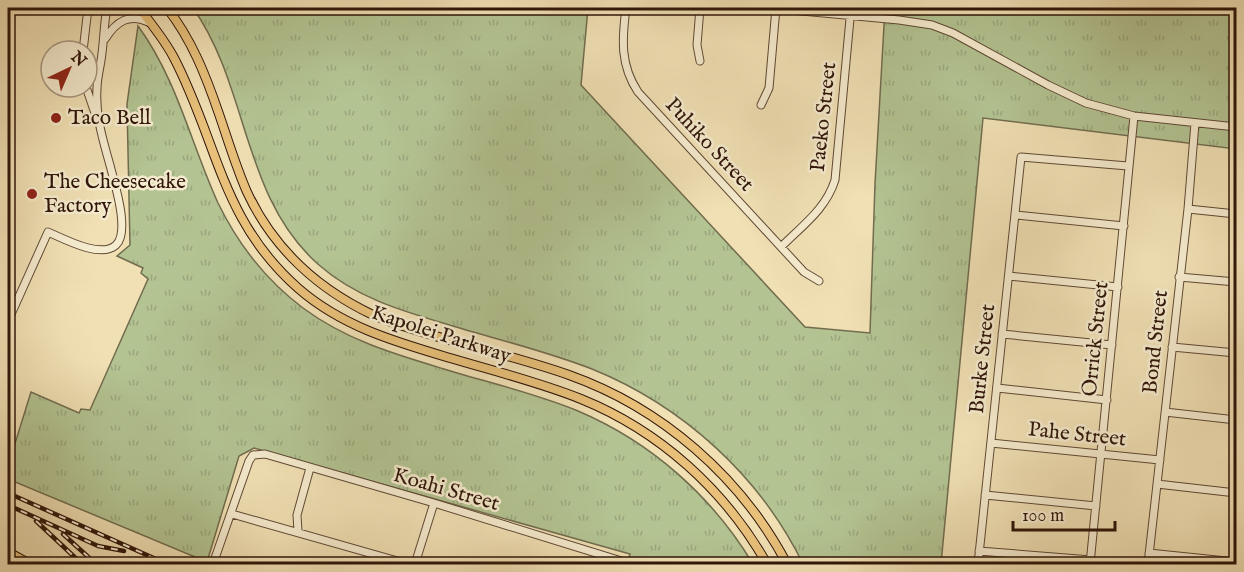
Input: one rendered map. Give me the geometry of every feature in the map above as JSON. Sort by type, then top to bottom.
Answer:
[{"type":"main road","name":"Kapolei Parkway","points":[[139,8],[153,25],[179,70],[224,185],[238,214],[266,254],[299,289],[337,316],[379,336],[562,392],[600,407],[635,426],[668,449],[712,489],[747,532],[767,564]]},
{"type":"main road","name":"Kapolei Parkway","points":[[167,8],[188,39],[201,64],[242,179],[255,206],[280,244],[312,277],[341,298],[373,315],[569,375],[603,389],[637,407],[684,439],[725,477],[762,522],[787,564]]},
{"type":"main road","points":[[8,552],[30,564]]},
{"type":"street","points":[[84,39],[88,8]]},
{"type":"street","points":[[99,125],[97,88],[107,8]]},
{"type":"street","name":"Puhiko Street","points":[[626,8],[622,51],[633,84],[804,272],[819,281]]},
{"type":"street","points":[[700,8],[697,45],[700,62]]},
{"type":"street","points":[[769,8],[850,11],[912,21],[943,29],[1074,98],[1102,108],[1134,116],[1236,127]]},
{"type":"street","points":[[761,105],[769,88],[776,8]]},
{"type":"street","name":"Paeko Street","points":[[781,247],[818,211],[830,194],[835,180],[850,11]]},
{"type":"street","points":[[103,41],[114,26],[125,19],[140,19],[153,25]]},
{"type":"street","points":[[8,321],[48,232],[74,243],[100,250],[111,248],[120,240],[122,228],[118,200],[90,99]]},
{"type":"street","name":"Orrick Street","points":[[1091,562],[1134,116]]},
{"type":"street","name":"Bond Street","points":[[1148,564],[1188,209],[1195,123]]},
{"type":"street","name":"Burke Street","points":[[978,564],[1021,157],[1128,166]]},
{"type":"street","points":[[1188,209],[1236,214]]},
{"type":"street","points":[[1015,215],[1124,226]]},
{"type":"street","points":[[1009,276],[1118,287]]},
{"type":"street","points":[[1179,277],[1236,282]]},
{"type":"street","points":[[1002,334],[1112,345]]},
{"type":"street","points":[[1172,346],[1236,354]]},
{"type":"street","points":[[997,388],[1107,400]]},
{"type":"street","points":[[1165,412],[1236,420]]},
{"type":"street","name":"Pahe Street","points":[[991,442],[1101,455],[1160,459]]},
{"type":"street","name":"Koahi Street","points":[[232,514],[249,461],[253,455],[265,454],[434,502],[628,563]]},
{"type":"street","points":[[298,531],[297,515],[310,468]]},
{"type":"street","points":[[1157,484],[1236,493]]},
{"type":"street","points":[[985,495],[1096,506]]},
{"type":"street","points":[[415,564],[434,502]]},
{"type":"street","points":[[213,564],[232,514],[408,564]]},
{"type":"street","points":[[979,551],[1091,562]]},
{"type":"street","points":[[1149,553],[1236,562]]},
{"type":"green space","points":[[193,8],[588,8],[581,85],[805,327],[870,333],[875,184],[885,8],[1236,8],[1236,149],[983,118],[941,564],[803,564],[765,502],[741,473],[716,447],[657,403],[625,384],[577,363],[427,318],[370,298],[335,278],[319,265],[294,238],[275,208],[260,175],[225,72],[211,39]]},
{"type":"green space","points":[[138,26],[152,46],[163,68],[208,181],[226,218],[244,247],[277,286],[319,319],[371,345],[545,399],[578,411],[630,438],[655,455],[699,494],[737,539],[753,564],[627,564],[630,554],[254,448],[239,456],[207,562],[8,479],[8,466],[31,392],[79,413],[81,409],[90,410],[148,279],[141,273],[143,268],[117,256],[130,245],[127,104]]},
{"type":"railway","points":[[8,493],[167,564]]},
{"type":"railway","points":[[8,505],[98,546],[124,551]]},
{"type":"railway","points":[[36,521],[82,564]]},
{"type":"railway","points":[[63,534],[96,564]]},
{"type":"place","name":"Taco Bell","points":[[56,118]]},
{"type":"place","name":"The Cheesecake Factory","points":[[32,194]]}]
